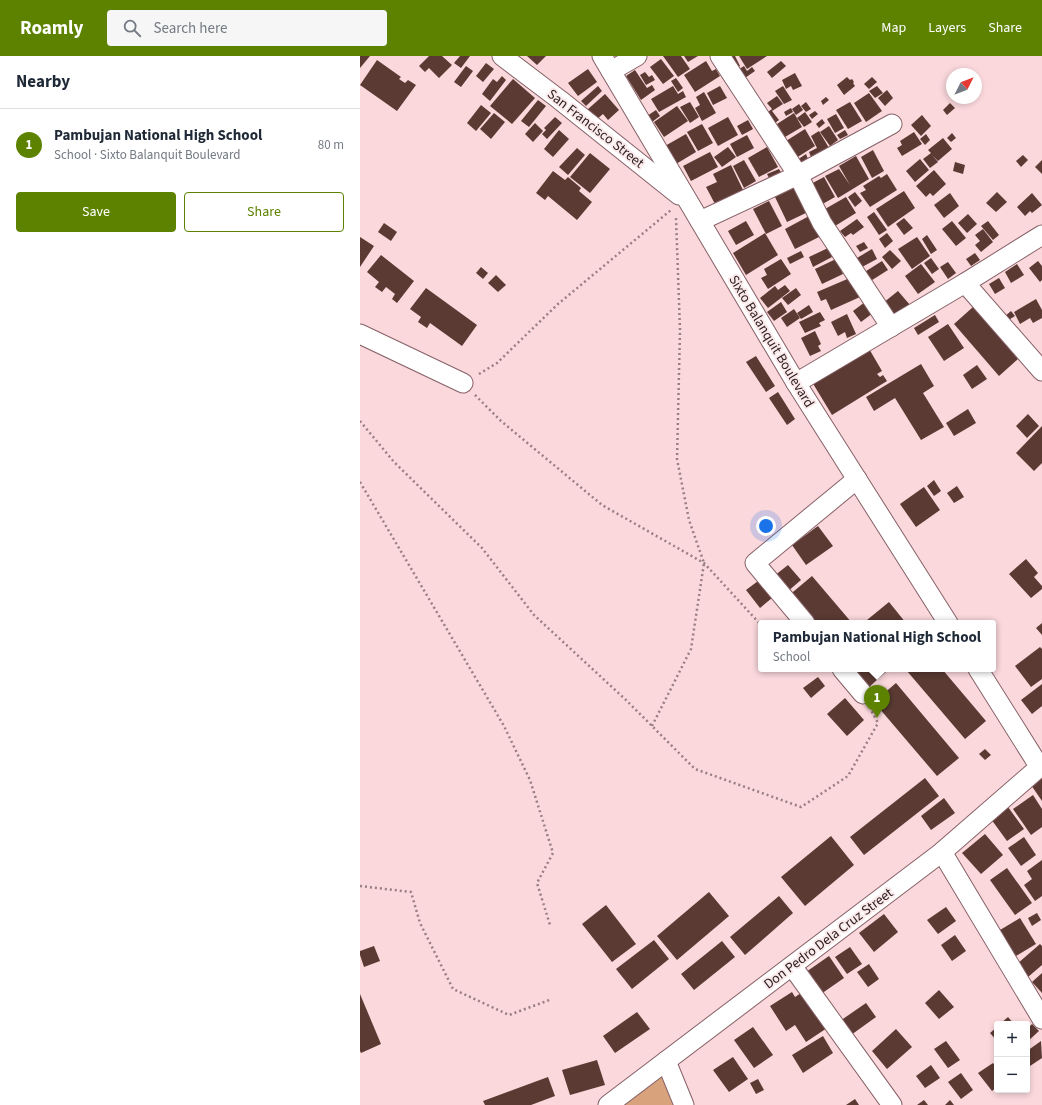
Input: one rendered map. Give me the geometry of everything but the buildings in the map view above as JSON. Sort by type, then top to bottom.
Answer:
[{"type":"street","name":"San Francisco Street","points":[[502,56],[560,100],[682,204]]},
{"type":"street","points":[[606,63],[637,56]]},
{"type":"street","points":[[720,56],[798,175],[822,223],[891,327]]},
{"type":"street","name":"Sixto Balanquit Boulevard","points":[[606,63],[682,204],[700,221],[796,383],[946,620]]},
{"type":"street","points":[[700,221],[798,175],[892,124]]},
{"type":"street","points":[[796,383],[965,283],[1042,235]]},
{"type":"street","points":[[965,283],[1042,371]]},
{"type":"street","points":[[360,334],[463,383]]},
{"type":"street","points":[[802,620],[755,563],[857,479]]},
{"type":"street","points":[[845,672],[863,694]]},
{"type":"street","points":[[980,672],[1041,766]]},
{"type":"street","name":"Don Pedro Dela Cruz Street","points":[[608,1105],[942,852],[1041,766]]},
{"type":"street","points":[[942,852],[1042,1019]]},
{"type":"street","points":[[792,966],[892,1105]]},
{"type":"street","points":[[666,1061],[684,1105]]},
{"type":"path","points":[[682,204],[558,304],[497,363],[463,383],[501,421],[602,504],[704,563],[758,622]]},
{"type":"path","points":[[652,726],[692,649],[704,563],[690,520],[677,459],[682,204]]},
{"type":"path","points":[[360,421],[394,462],[482,548],[534,615],[626,700],[695,769],[801,807],[848,776],[878,723],[863,694]]},
{"type":"path","points":[[360,482],[504,726],[530,780],[553,852],[537,883],[550,925]]},
{"type":"path","points":[[360,886],[411,892],[420,923],[453,989],[509,1015],[552,999]]},
{"type":"shaded area","points":[[665,1071],[677,1105],[621,1105]]},
{"type":"place","name":"Pambujan National High School","points":[[877,718]]}]
